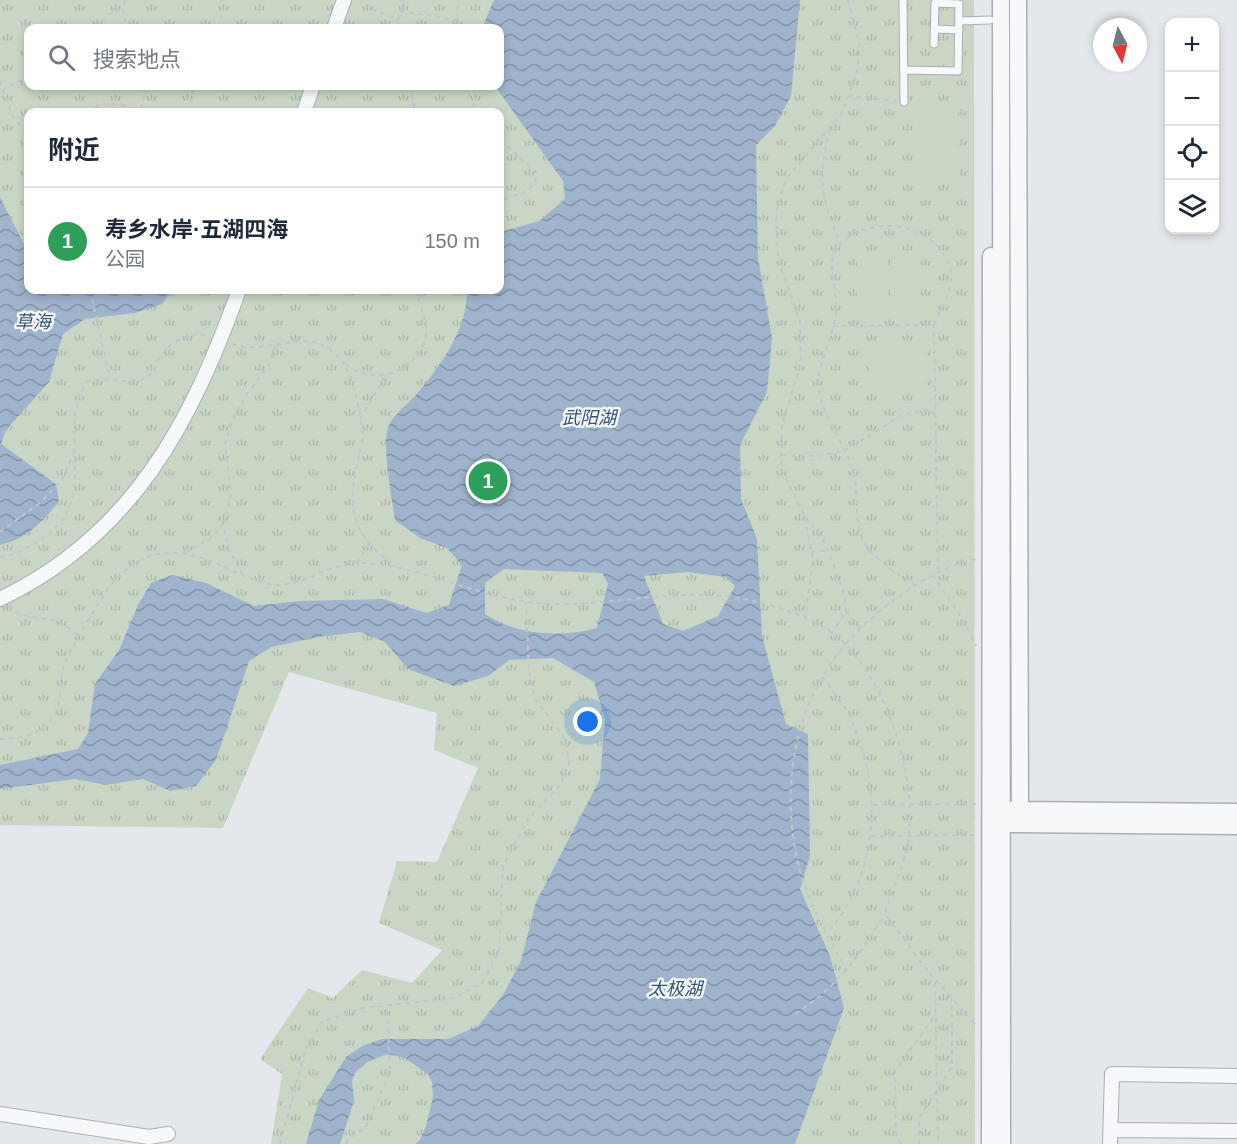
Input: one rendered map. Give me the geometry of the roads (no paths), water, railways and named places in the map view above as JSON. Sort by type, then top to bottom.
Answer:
[{"type":"street","points":[[335,24],[344,0]]},
{"type":"street","points":[[990,0],[991,556],[1002,818]]},
{"type":"street","points":[[1002,0],[1002,1144]]},
{"type":"street","points":[[990,1144],[990,1041],[1002,818],[1018,0]]},
{"type":"street","points":[[305,108],[312,90]]},
{"type":"street","points":[[2,598],[27,585],[76,552],[135,495],[169,447],[191,406],[237,294]]},
{"type":"street","points":[[1002,818],[1237,812]]},
{"type":"street","points":[[1002,818],[1237,826]]},
{"type":"street","points":[[1110,1144],[1112,1074],[1237,1076]]},
{"type":"street","points":[[0,1114],[149,1137],[168,1134]]},
{"type":"street","points":[[1111,1130],[1237,1131]]},
{"type":"lane","points":[[903,0],[904,102]]},
{"type":"lane","points":[[904,70],[958,71],[959,4],[935,3],[934,44]]},
{"type":"lane","points":[[959,21],[990,20]]},
{"type":"lane","points":[[935,29],[959,30]]},
{"type":"water","points":[[494,0],[800,0],[791,96],[775,126],[756,145],[758,258],[772,338],[767,392],[740,445],[741,499],[757,539],[762,636],[786,724],[808,734],[810,856],[800,889],[830,956],[844,1008],[795,1144],[415,1144],[420,1140],[426,1126],[433,1097],[432,1082],[428,1074],[405,1058],[387,1054],[367,1062],[355,1073],[352,1081],[354,1101],[340,1144],[306,1144],[319,1100],[346,1057],[362,1046],[382,1039],[448,1039],[478,1026],[503,995],[521,961],[536,902],[600,779],[605,719],[594,682],[553,658],[509,660],[488,676],[454,686],[408,669],[385,642],[360,632],[324,636],[271,647],[249,661],[216,760],[196,786],[170,791],[143,779],[106,785],[75,779],[0,789],[0,765],[78,749],[88,733],[95,684],[119,650],[138,605],[151,583],[172,575],[206,583],[254,606],[300,601],[383,599],[426,613],[449,605],[462,565],[447,548],[420,538],[395,520],[386,455],[387,431],[392,419],[415,396],[443,360],[458,333],[463,319],[467,294],[504,294],[504,231],[539,221],[565,199],[563,181],[498,90],[504,90],[504,24],[484,24]],"holes":[[[504,569],[602,573],[608,584],[597,628],[569,633],[539,633],[510,626],[485,614],[485,583]],[[687,572],[726,577],[735,586],[718,616],[683,631],[663,624],[644,576]]]},
{"type":"water","name":"草海","points":[[0,197],[24,244],[24,294],[170,294],[162,304],[135,313],[85,319],[63,334],[49,382],[6,430],[1,444],[56,484],[59,501],[33,529],[18,539],[0,545]]},
{"type":"place","name":"寿乡水岸·五湖四海","points":[[488,481]]},
{"type":"water label","name":"武阳湖","points":[[589,418]]},
{"type":"water label","name":"太极湖","points":[[675,989]]}]
